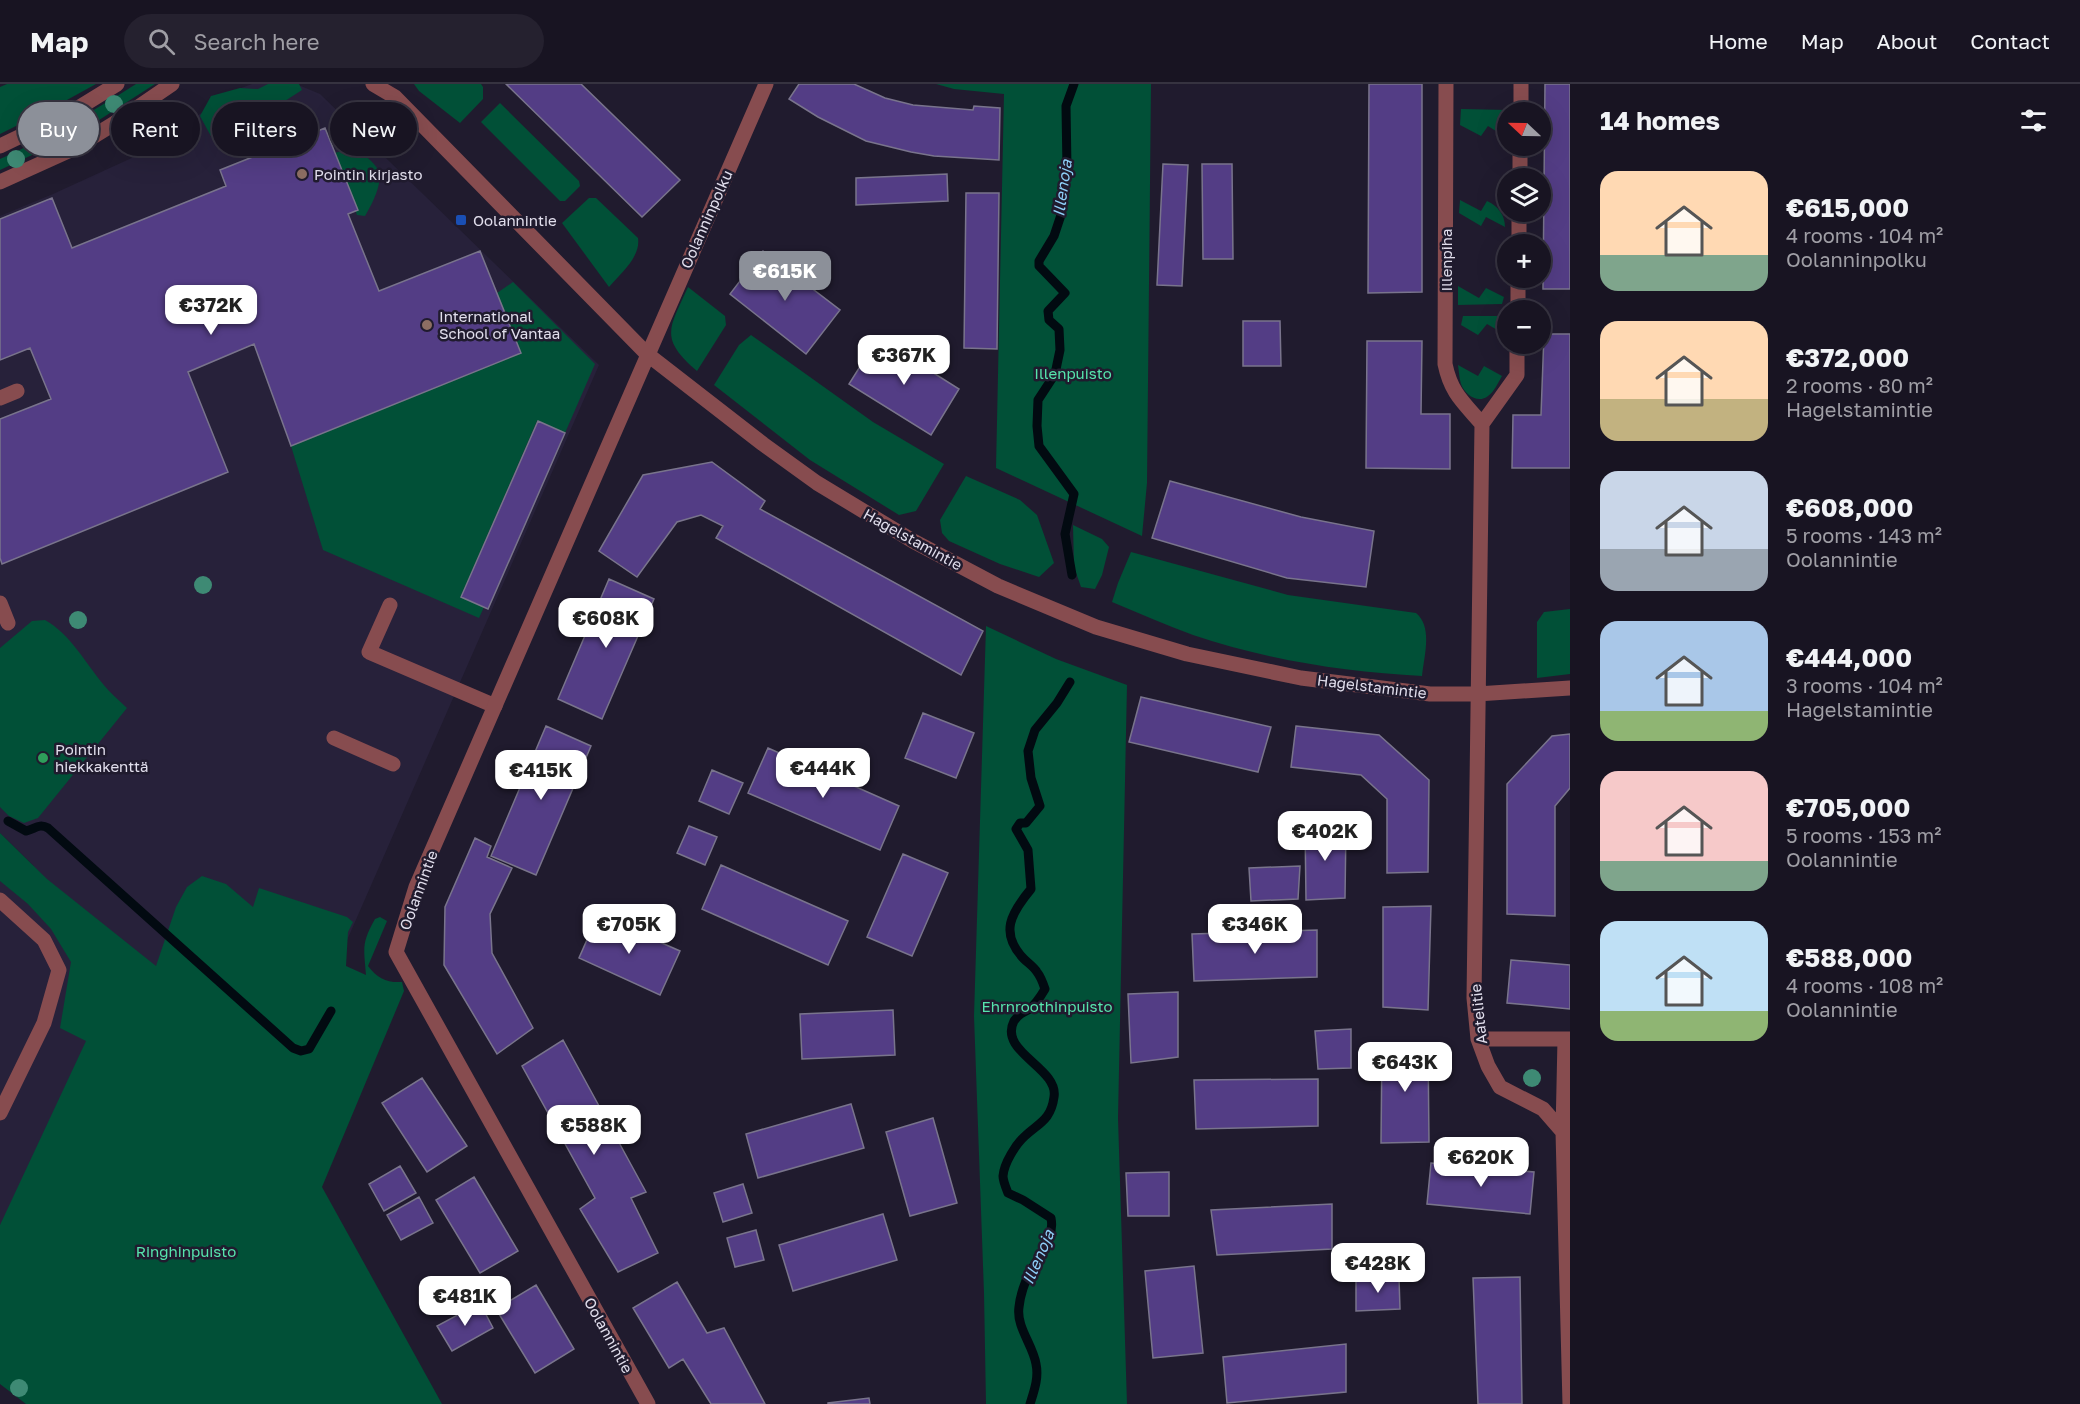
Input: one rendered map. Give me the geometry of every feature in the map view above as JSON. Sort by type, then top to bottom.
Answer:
[{"type":"street","points":[[0,146],[75,110],[117,84]]},
{"type":"street","points":[[0,182],[73,149],[172,84]]},
{"type":"street","name":"Hagelstamintie","points":[[373,84],[392,90],[647,354],[817,483],[913,541],[998,586],[1096,627],[1187,654],[1301,678],[1430,694],[1477,694],[1570,688]]},
{"type":"street","name":"Oolanninpolku","points":[[647,354],[766,84]]},
{"type":"street","name":"Illenpiha","points":[[1446,84],[1445,364],[1454,393],[1482,424]]},
{"type":"street","points":[[1521,84],[1521,102]]},
{"type":"street","name":"Oolannintie","points":[[647,354],[416,887],[396,952],[648,1404]]},
{"type":"street","points":[[1477,694],[1482,424],[1517,375],[1517,354]]},
{"type":"street","points":[[0,398],[17,391]]},
{"type":"street","points":[[0,603],[8,623]]},
{"type":"street","points":[[390,605],[369,652],[495,706]]},
{"type":"street","name":"Aatelitie","points":[[1477,694],[1474,998],[1478,1039],[1488,1066],[1500,1087],[1542,1109],[1563,1132]]},
{"type":"street","points":[[334,738],[393,764]]},
{"type":"street","points":[[0,900],[44,940],[59,970],[44,1023],[0,1113]]},
{"type":"street","points":[[1478,1039],[1568,1039],[1563,1132],[1570,1404]]},
{"type":"shaded area","points":[[252,84],[296,84],[320,94],[330,104],[330,156],[384,156],[599,365],[337,963],[0,1288],[0,838],[35,867],[0,833],[0,216],[136,156],[200,156],[200,114],[212,106],[212,156],[318,156],[318,102],[217,102],[233,91]]},
{"type":"green space","points":[[7,84],[96,84],[63,102],[18,102],[18,125],[0,134],[0,87]]},
{"type":"green space","points":[[136,84],[155,84],[127,102],[111,102],[111,112],[99,120],[99,107]]},
{"type":"green space","points":[[268,84],[299,84],[302,90],[283,102],[212,102],[212,138],[200,116],[211,96],[240,88],[258,89]]},
{"type":"green space","points":[[414,84],[481,84],[483,99],[460,123],[419,91]]},
{"type":"green space","name":"Illenpuisto","points":[[936,84],[1151,84],[1147,483],[1142,536],[996,468],[1004,94],[954,89]]},
{"type":"green space","points":[[500,103],[579,181],[580,186],[565,201],[560,201],[481,122]]},
{"type":"green space","points":[[1461,109],[1497,110],[1497,132],[1488,126],[1481,136],[1460,125]]},
{"type":"green space","points":[[18,150],[18,156],[30,156],[0,170],[0,159]]},
{"type":"green space","points":[[336,156],[365,156],[378,170],[379,181],[376,194],[365,216],[357,215]]},
{"type":"green space","points":[[589,198],[596,198],[638,238],[633,258],[609,287],[562,223]]},
{"type":"green space","points":[[1460,200],[1481,211],[1487,201],[1497,207],[1497,222],[1505,222],[1505,227],[1486,217],[1481,226],[1459,213]]},
{"type":"green space","points":[[513,282],[595,364],[565,433],[537,421],[461,596],[484,607],[479,618],[323,550],[291,446],[521,353],[497,293]]},
{"type":"green space","points":[[1458,286],[1479,298],[1486,288],[1504,297],[1503,300],[1497,300],[1497,304],[1458,305]]},
{"type":"green space","points":[[688,287],[725,316],[726,325],[697,371],[677,350],[672,341],[671,332],[672,323]]},
{"type":"green space","points":[[1463,316],[1497,316],[1497,330],[1487,324],[1478,335],[1461,325]]},
{"type":"green space","points":[[751,335],[873,422],[944,464],[916,511],[899,515],[810,460],[714,385],[739,345]]},
{"type":"green space","points":[[1458,365],[1478,376],[1484,366],[1502,376],[1490,394],[1476,399],[1463,388]]},
{"type":"green space","points":[[966,476],[1020,500],[1037,515],[1054,563],[1039,577],[1000,564],[949,541],[942,533],[940,520]]},
{"type":"green space","points":[[1073,525],[1102,539],[1109,547],[1102,575],[1095,589],[1081,587],[1074,567]]},
{"type":"green space","points":[[1131,552],[1288,595],[1416,613],[1421,619],[1426,634],[1422,676],[1335,668],[1278,658],[1193,635],[1112,602]]},
{"type":"green space","points":[[1570,609],[1570,674],[1537,678],[1537,622],[1544,612]]},
{"type":"green space","name":"Pointin hiekkakenttä","points":[[45,620],[70,641],[106,687],[127,708],[38,818],[24,823],[9,816],[0,807],[0,648],[32,621]]},
{"type":"green space","name":"Ehrnroothinpuisto","points":[[986,626],[1056,659],[1127,685],[1118,1118],[1127,1404],[986,1404],[974,1016]]},
{"type":"green space","name":"Ringhinpuisto","points":[[0,833],[47,879],[156,966],[176,907],[187,887],[202,876],[226,884],[253,907],[259,888],[347,917],[353,922],[348,932],[346,966],[366,975],[364,952],[367,934],[375,919],[380,917],[387,921],[368,966],[383,979],[402,982],[404,991],[322,1187],[442,1404],[26,1404],[0,1384],[0,1225],[86,1041],[60,1028],[71,962],[51,929],[28,904],[0,881]]},
{"type":"building","points":[[506,84],[581,84],[680,180],[642,217]]},
{"type":"building","points":[[799,84],[854,84],[885,98],[913,105],[973,110],[974,106],[1000,108],[999,160],[934,156],[866,141],[818,117],[789,99]]},
{"type":"building","points":[[1369,84],[1422,84],[1422,292],[1368,293]]},
{"type":"building","points":[[1545,84],[1570,84],[1570,289],[1543,289],[1551,288],[1551,234],[1544,234],[1544,222],[1551,222],[1551,168],[1544,168],[1544,156],[1551,156],[1551,102],[1545,102]]},
{"type":"building","points":[[325,128],[330,140],[330,156],[336,156],[358,210],[348,214],[379,291],[480,251],[521,353],[291,446],[254,344],[188,372],[228,472],[2,564],[0,558],[0,419],[51,399],[30,348],[0,360],[0,219],[52,198],[72,248],[226,186],[220,170],[255,156],[318,156],[318,131]]},
{"type":"building","points":[[1163,164],[1188,165],[1182,286],[1157,285]]},
{"type":"building","points":[[1202,164],[1232,164],[1233,259],[1203,259]]},
{"type":"building","points":[[947,174],[948,201],[856,205],[856,178]]},
{"type":"building","points":[[966,193],[999,193],[997,349],[964,348]]},
{"type":"building","points":[[763,251],[840,310],[806,354],[730,294]]},
{"type":"building","points":[[1243,321],[1280,321],[1281,366],[1243,366]]},
{"type":"building","points":[[1551,334],[1570,334],[1570,468],[1512,468],[1513,415],[1541,415],[1543,354],[1551,354]]},
{"type":"building","points":[[878,338],[959,389],[931,435],[849,384]]},
{"type":"building","points":[[1367,341],[1422,341],[1421,414],[1450,414],[1450,469],[1366,468]]},
{"type":"building","points":[[538,421],[565,433],[488,609],[461,597]]},
{"type":"building","points":[[712,462],[765,501],[760,509],[983,631],[961,675],[716,538],[723,526],[701,515],[677,522],[637,577],[599,551],[643,475]]},
{"type":"building","points":[[1170,481],[1301,517],[1374,531],[1366,587],[1287,578],[1152,538]]},
{"type":"building","points":[[609,579],[654,599],[602,719],[558,699]]},
{"type":"building","points":[[1141,697],[1271,727],[1258,772],[1129,742]]},
{"type":"building","points":[[923,713],[974,733],[956,778],[905,758]]},
{"type":"building","points":[[546,726],[591,746],[536,875],[491,856]]},
{"type":"building","points":[[1296,726],[1379,735],[1429,780],[1428,872],[1387,873],[1387,799],[1361,775],[1291,767]]},
{"type":"building","points":[[1570,734],[1570,788],[1555,806],[1555,916],[1507,914],[1507,784],[1552,736]]},
{"type":"building","points":[[768,748],[899,806],[880,850],[748,793]]},
{"type":"building","points":[[712,770],[743,783],[729,814],[699,801]]},
{"type":"building","points":[[1305,825],[1346,826],[1345,898],[1306,900]]},
{"type":"building","points":[[689,826],[717,837],[705,865],[677,853]]},
{"type":"building","points":[[475,838],[491,846],[487,857],[512,868],[490,914],[492,953],[533,1028],[497,1054],[444,965],[445,907]]},
{"type":"building","points":[[903,854],[948,873],[912,956],[867,937]]},
{"type":"building","points":[[721,865],[848,921],[828,965],[702,909]]},
{"type":"building","points":[[1300,866],[1298,899],[1251,901],[1249,868]]},
{"type":"building","points":[[1431,906],[1428,1010],[1383,1007],[1383,907]]},
{"type":"building","points":[[598,915],[680,951],[660,995],[579,958]]},
{"type":"building","points":[[1317,930],[1317,977],[1194,981],[1192,934]]},
{"type":"building","points":[[1511,960],[1570,965],[1570,1009],[1507,1003]]},
{"type":"building","points":[[1178,992],[1178,1057],[1131,1063],[1128,994]]},
{"type":"building","points":[[893,1010],[895,1055],[802,1059],[800,1014]]},
{"type":"building","points":[[1351,1029],[1351,1068],[1318,1069],[1315,1031]]},
{"type":"building","points":[[563,1040],[646,1192],[631,1198],[658,1253],[618,1272],[580,1209],[595,1198],[522,1066]]},
{"type":"building","points":[[1428,1043],[1429,1142],[1381,1143],[1382,1044]]},
{"type":"building","points":[[422,1078],[467,1146],[427,1172],[382,1103]]},
{"type":"building","points":[[1318,1079],[1318,1126],[1196,1129],[1194,1080]]},
{"type":"building","points":[[851,1104],[864,1148],[758,1178],[746,1134]]},
{"type":"building","points":[[933,1118],[957,1203],[910,1216],[886,1132]]},
{"type":"building","points":[[1431,1163],[1534,1172],[1530,1214],[1427,1204]]},
{"type":"building","points":[[400,1166],[416,1193],[384,1211],[369,1184]]},
{"type":"building","points":[[1169,1172],[1169,1216],[1128,1216],[1126,1173]]},
{"type":"building","points":[[474,1177],[518,1251],[480,1273],[436,1200]]},
{"type":"building","points":[[743,1184],[752,1213],[723,1222],[714,1193]]},
{"type":"building","points":[[419,1197],[433,1223],[401,1240],[387,1215]]},
{"type":"building","points":[[1332,1204],[1332,1249],[1217,1255],[1211,1210]]},
{"type":"building","points":[[883,1214],[897,1260],[793,1291],[779,1245]]},
{"type":"building","points":[[756,1230],[764,1260],[735,1267],[727,1238]]},
{"type":"building","points":[[1194,1266],[1203,1353],[1153,1358],[1145,1271]]},
{"type":"building","points":[[1520,1277],[1522,1404],[1478,1404],[1473,1278]]},
{"type":"building","points":[[1399,1278],[1400,1309],[1356,1311],[1356,1279]]},
{"type":"building","points":[[677,1282],[707,1333],[724,1328],[765,1404],[711,1404],[683,1359],[669,1368],[633,1308]]},
{"type":"building","points":[[536,1285],[574,1349],[535,1373],[496,1309]]},
{"type":"building","points":[[480,1303],[493,1328],[452,1351],[437,1326]]},
{"type":"building","points":[[1346,1344],[1346,1392],[1227,1403],[1223,1357]]},
{"type":"building","points":[[869,1398],[870,1404],[828,1404],[828,1403]]},
{"type":"waterway","name":"Illenoja","points":[[1072,575],[1065,534],[1074,494],[1039,446],[1037,426],[1038,400],[1055,374],[1060,350],[1059,329],[1049,320],[1048,311],[1065,293],[1039,266],[1039,261],[1054,236],[1061,215],[1067,169],[1066,106],[1074,84]]},
{"type":"waterway","name":"Illenoja","points":[[1030,1404],[1036,1384],[1037,1369],[1022,1329],[1019,1307],[1026,1280],[1049,1240],[1052,1226],[1051,1218],[1008,1193],[1003,1176],[1014,1149],[1047,1116],[1054,1097],[1053,1087],[1048,1077],[1021,1051],[1014,1042],[1011,1032],[1014,1021],[1033,1006],[1045,989],[1036,970],[1016,950],[1010,932],[1013,915],[1031,889],[1028,850],[1016,829],[1020,823],[1026,823],[1040,806],[1031,778],[1028,751],[1035,730],[1057,703],[1070,682]]},
{"type":"waterway","points":[[8,821],[26,831],[39,826],[48,828],[293,1048],[301,1051],[309,1049],[331,1011]]},
{"type":"place","name":"Pointin kirjasto","points":[[302,174]]},
{"type":"place","name":"Oolannintie","points":[[461,220]]},
{"type":"place","name":"International School of Vantaa","points":[[427,325]]},
{"type":"place","name":"Pointin hiekkakenttä","points":[[43,758]]}]
